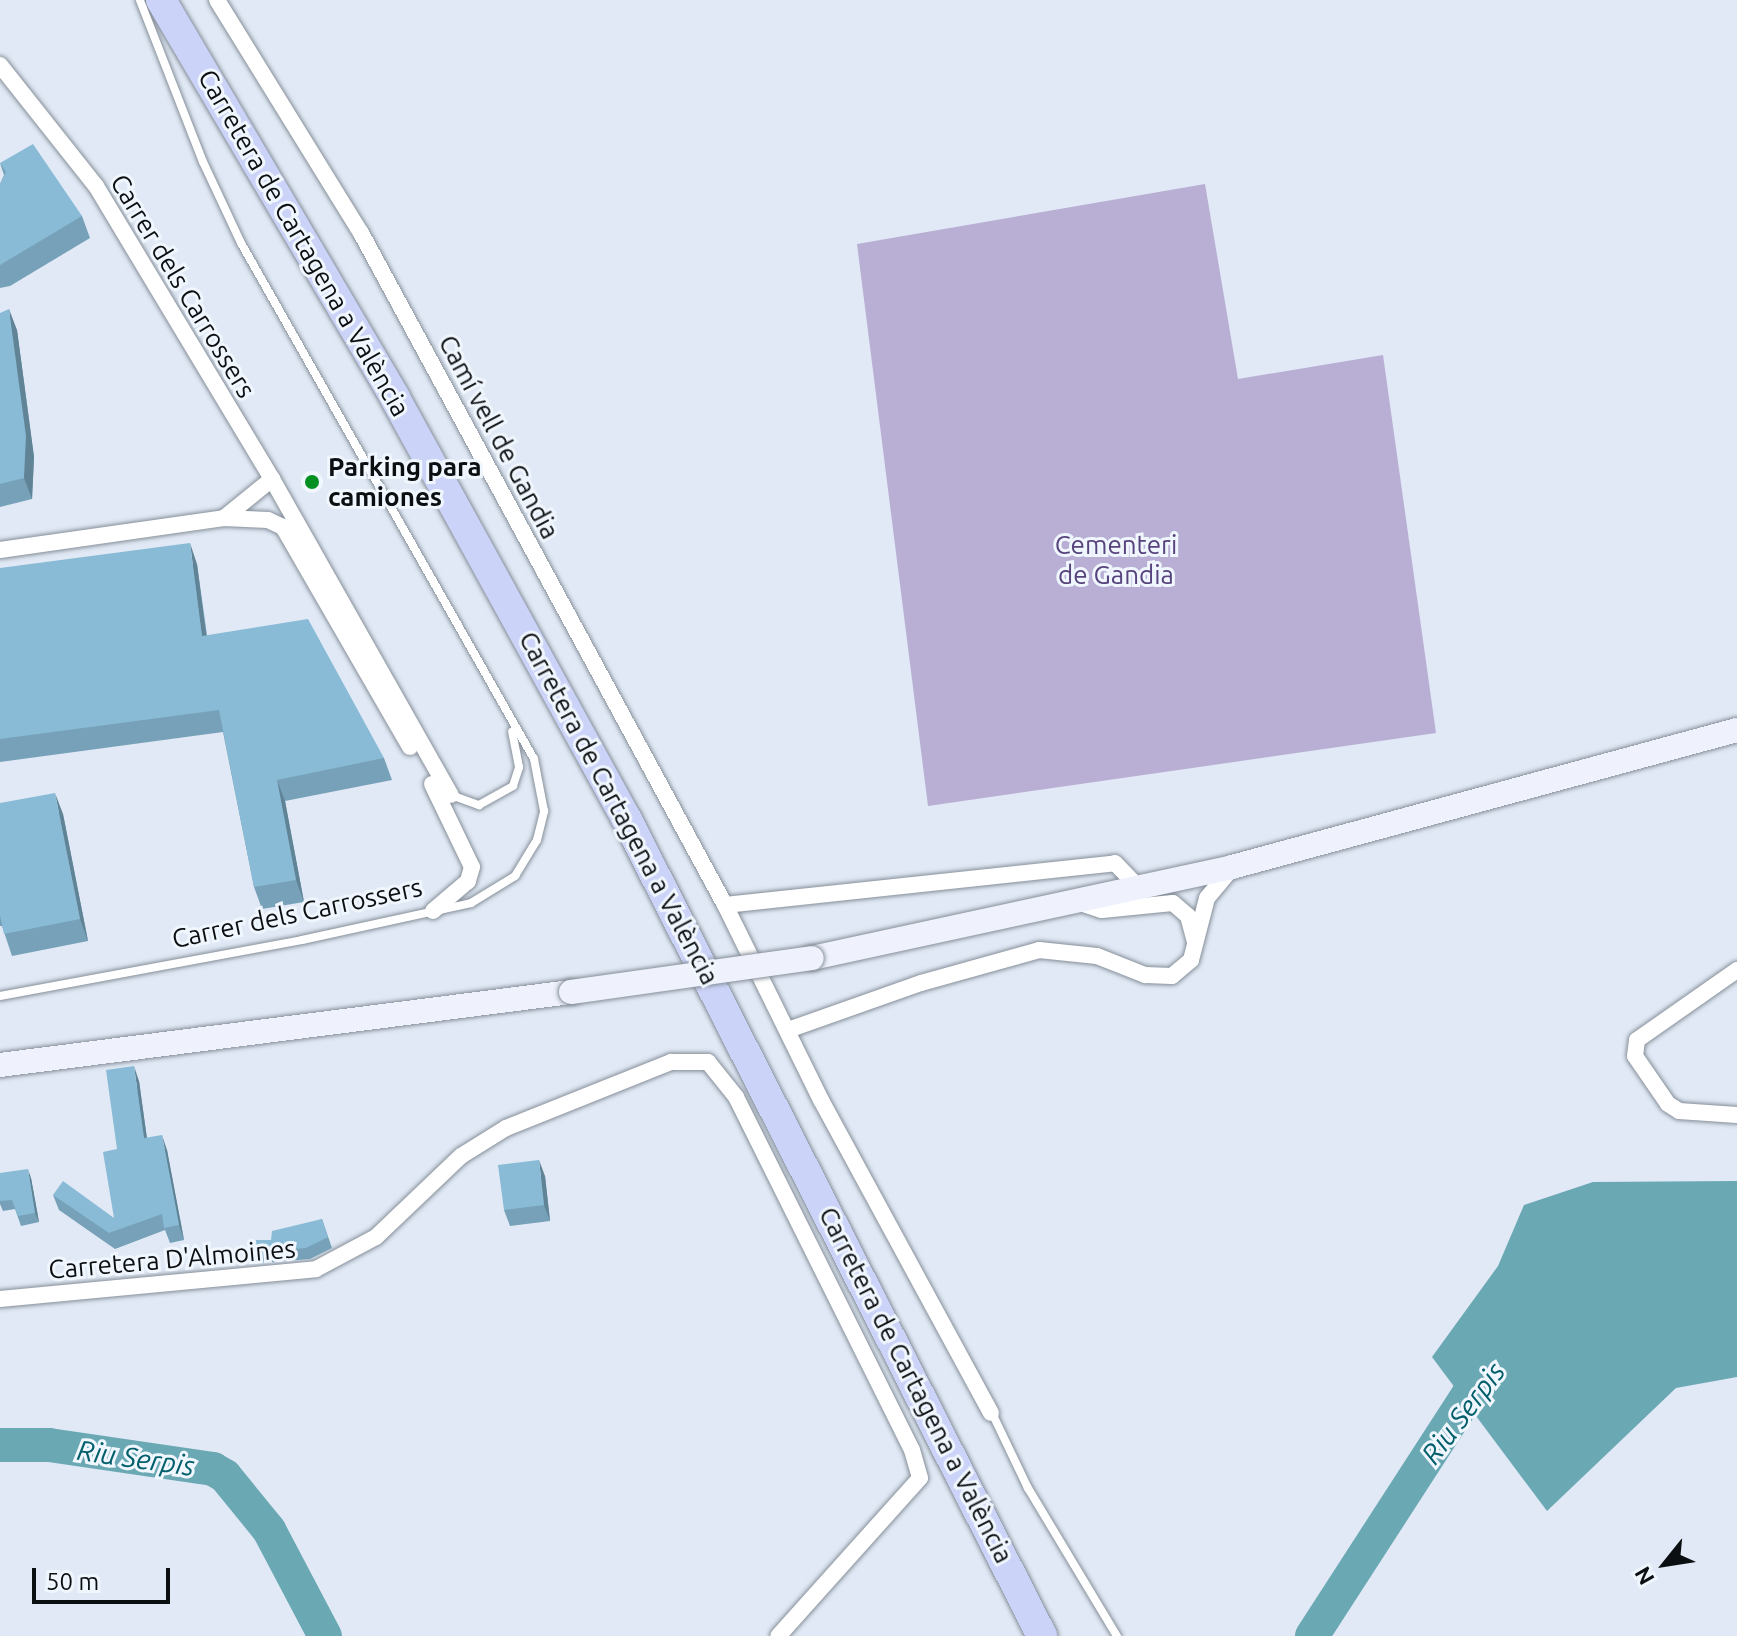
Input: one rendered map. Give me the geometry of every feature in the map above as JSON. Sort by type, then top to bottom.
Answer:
[{"type":"highway","name":"Carretera de Cartagena a València","points":[[161,0],[387,384],[626,818],[1042,1636]]},
{"type":"main road","points":[[0,1065],[812,958],[1232,867],[1737,730]]},
{"type":"street","name":"Camí vell de Gandia","points":[[217,0],[361,233],[725,905],[821,1100],[991,1413]]},
{"type":"street","name":"Carrer dels Carrossers","points":[[0,65],[96,186],[272,479],[451,795]]},
{"type":"street","points":[[0,550],[224,518],[272,479]]},
{"type":"street","name":"Carrer dels Carrossers","points":[[224,518],[268,520],[283,527],[442,802],[472,867],[468,881],[433,911]]},
{"type":"street","points":[[725,905],[1115,863],[1138,887]]},
{"type":"street","points":[[788,1030],[1015,953],[1069,950],[1156,977],[1183,970],[1197,949],[1207,898],[1232,867]]},
{"type":"street","points":[[1077,902],[1102,910],[1157,900],[1179,905],[1188,916],[1197,949]]},
{"type":"street","points":[[1737,970],[1637,1040],[1635,1056],[1668,1104],[1679,1111],[1737,1115]]},
{"type":"street","name":"Carretera D'Almoines","points":[[0,1299],[316,1269],[376,1237],[461,1156],[506,1128],[671,1062],[708,1062],[722,1074],[736,1097],[912,1450],[920,1478],[778,1636]]},
{"type":"lane","points":[[140,0],[203,162],[241,243],[511,727],[534,759],[543,787],[537,840],[525,864],[501,888],[471,903],[433,911]]},
{"type":"lane","points":[[451,795],[479,805],[513,786],[519,767],[511,727]]},
{"type":"lane","name":"Carrer dels Carrossers","points":[[0,996],[433,911]]},
{"type":"lane","points":[[991,1413],[1043,1515],[1117,1636]]},
{"type":"green space","name":"Cementeri de Gandia","points":[[1205,184],[1238,379],[1383,355],[1436,733],[928,806],[857,244]]},
{"type":"water","points":[[1737,1181],[1737,1377],[1676,1388],[1547,1511],[1432,1357],[1498,1266],[1524,1205],[1593,1182]]},
{"type":"building","points":[[33,144],[82,216],[0,265],[0,184],[6,172],[0,163]]},
{"type":"building","points":[[9,309],[26,436],[24,478],[0,484],[0,313]]},
{"type":"building","points":[[190,543],[202,636],[308,619],[384,758],[277,780],[296,880],[254,887],[219,710],[0,739],[0,568]]},
{"type":"building","points":[[55,793],[80,919],[4,934],[0,915],[0,803]]},
{"type":"building","points":[[134,1066],[144,1138],[162,1135],[179,1225],[164,1228],[162,1214],[109,1233],[53,1195],[63,1181],[114,1218],[103,1152],[117,1149],[106,1070]]},
{"type":"building","points":[[539,1160],[544,1205],[504,1210],[498,1165]]},
{"type":"building","points":[[28,1169],[35,1213],[18,1216],[12,1200],[0,1201],[0,1173]]},
{"type":"building","points":[[322,1219],[328,1237],[306,1248],[257,1252],[256,1240],[271,1240],[272,1231]]},
{"type":"waterway","name":"Riu Serpis","points":[[1312,1636],[1468,1395],[1496,1365]]},
{"type":"waterway","name":"Riu Serpis","points":[[0,1445],[49,1445],[213,1469],[225,1476],[269,1530],[325,1636]]},
{"type":"place","name":"Parking para camiones","points":[[312,482]]}]
